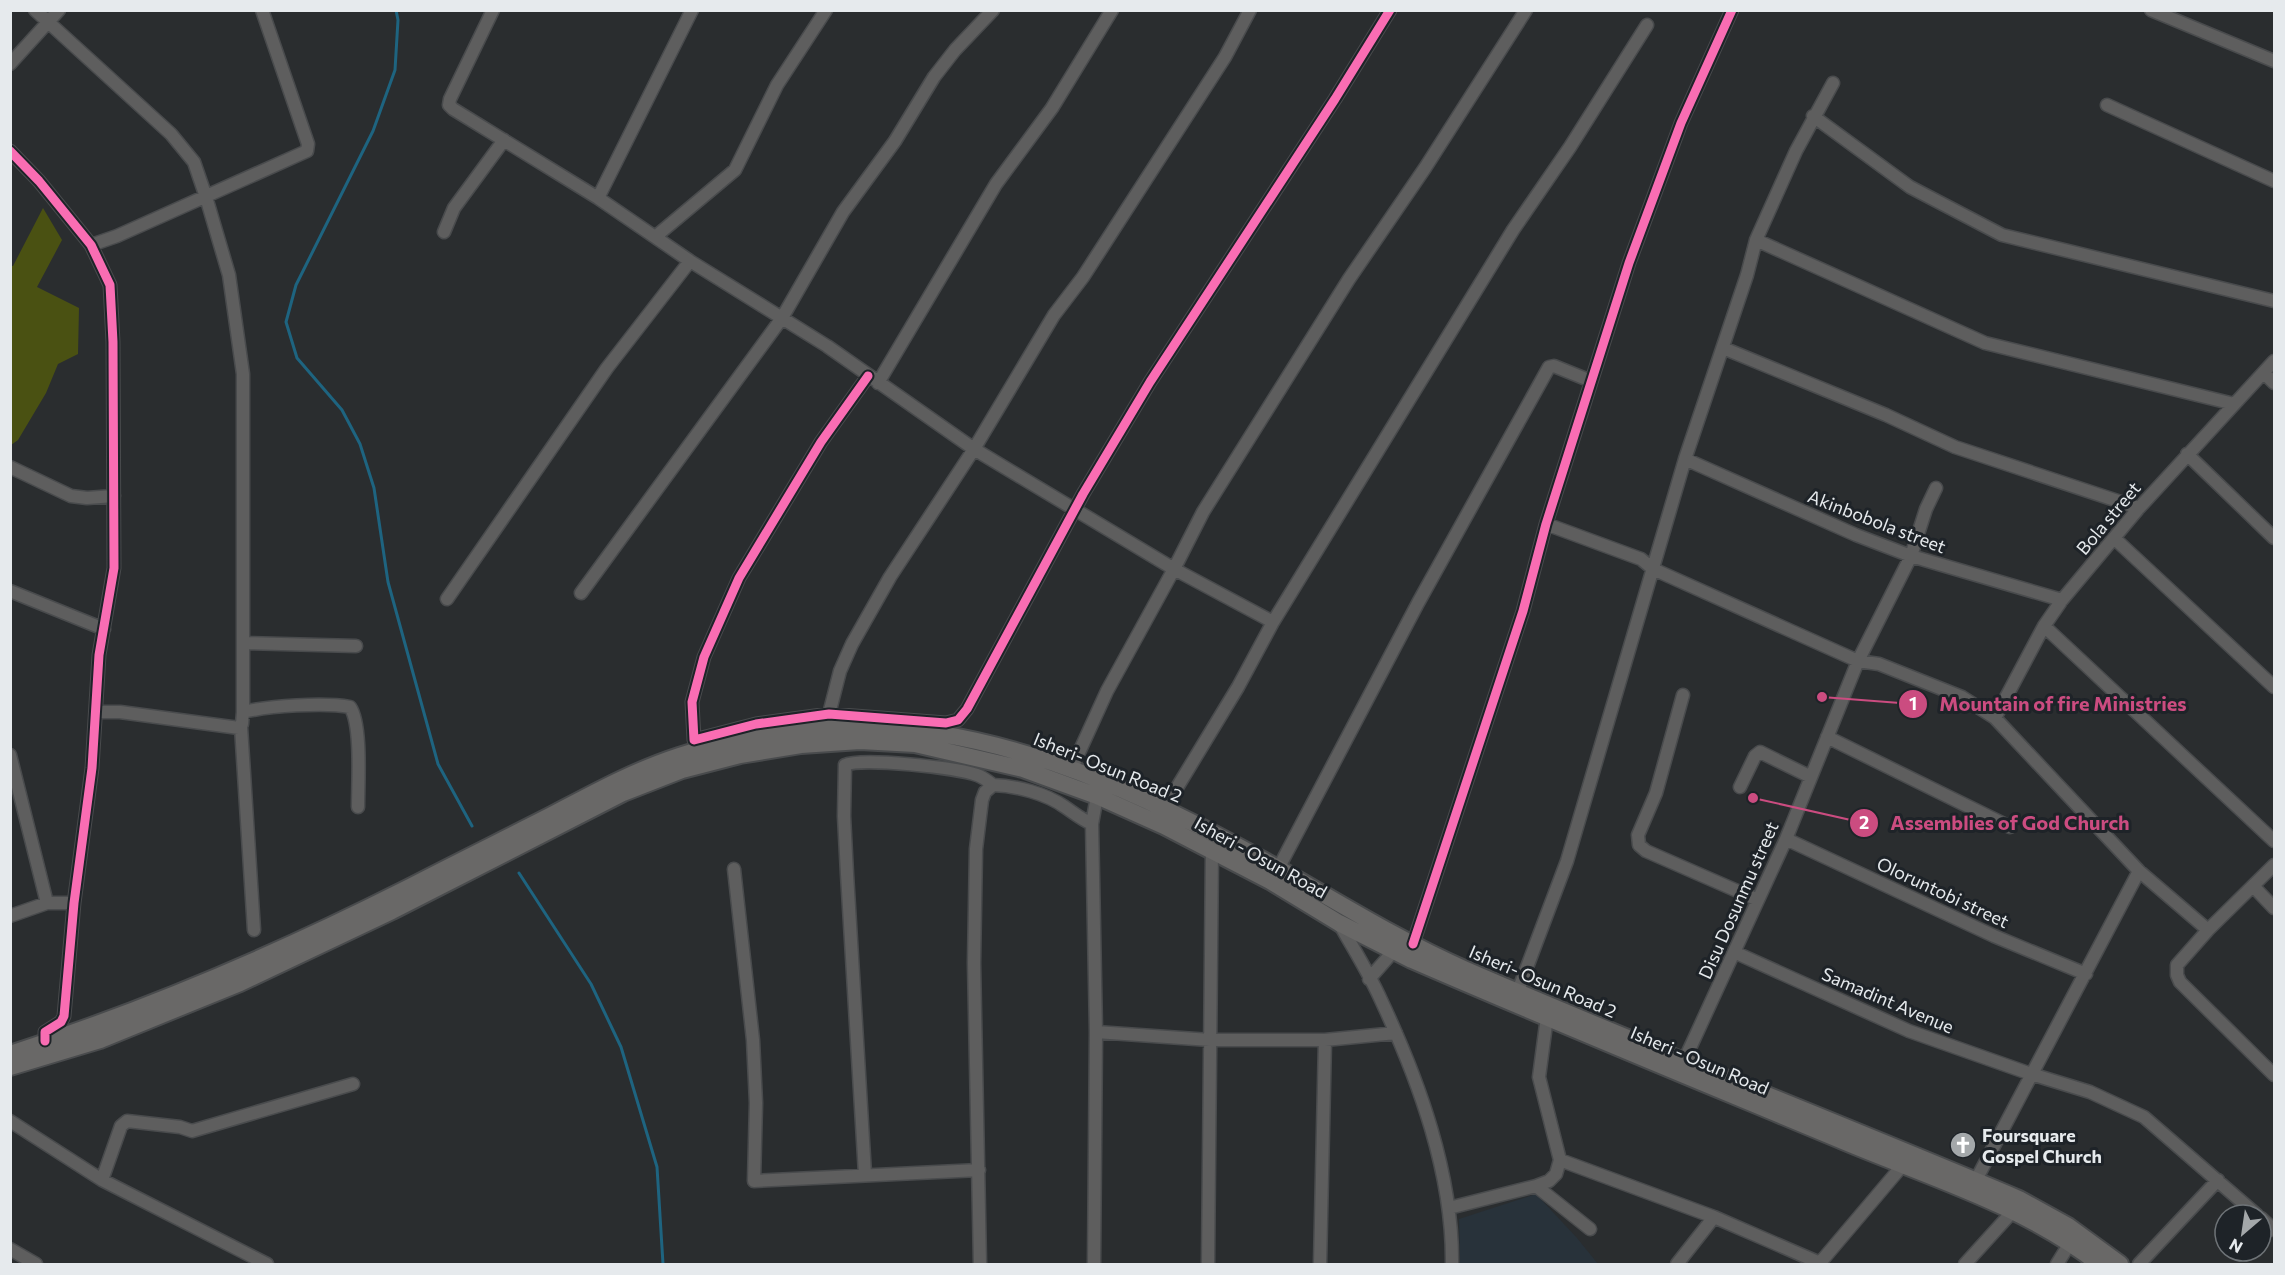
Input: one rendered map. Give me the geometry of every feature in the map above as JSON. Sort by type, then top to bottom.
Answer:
[{"type":"main road","points":[[10,1054],[170,997],[234,970],[386,899],[617,780],[678,756],[737,741],[799,731],[860,726],[953,744]]},
{"type":"main road","points":[[10,1067],[100,1040],[240,983],[392,911],[623,793],[682,770],[740,755],[781,748],[860,741],[953,744]]},
{"type":"main road","name":"Isheri- Osun Road 2","points":[[953,744],[997,746],[1048,760],[1164,809],[1278,869],[1342,915],[1404,945],[2019,1199],[2049,1214],[2120,1264]]},
{"type":"main road","name":"Isheri - Osun Road","points":[[953,744],[1097,796],[1342,915]]},
{"type":"main road","name":"Isheri - Osun Road","points":[[1404,945],[1547,1017],[1902,1166],[2014,1210],[2070,1243],[2099,1264]]},
{"type":"street","points":[[36,10],[177,140],[194,162],[229,275],[243,374],[242,727],[254,930]]},
{"type":"street","points":[[10,64],[59,10]]},
{"type":"street","points":[[91,245],[206,197],[307,151],[309,148],[262,10]]},
{"type":"street","points":[[493,10],[449,105],[598,198],[690,261],[782,318],[974,449],[1174,569],[1273,622]]},
{"type":"street","points":[[598,198],[692,10]]},
{"type":"street","points":[[655,237],[735,170],[777,86],[826,10]]},
{"type":"street","points":[[581,593],[782,318],[843,213],[895,141],[934,77],[993,10]]},
{"type":"street","points":[[1112,10],[1052,108],[996,184],[873,379],[821,442],[739,578],[704,657],[692,702],[694,740],[756,724],[829,714],[946,723],[958,720],[967,709],[1074,509],[1150,382],[1335,99],[1390,10]]},
{"type":"street","points":[[829,714],[840,671],[852,644],[890,577],[974,449],[1054,315],[1089,267],[1225,57],[1250,10]]},
{"type":"street","points":[[1071,770],[1107,691],[1203,512],[1343,287],[1425,168],[1526,10]]},
{"type":"street","points":[[1369,979],[1404,945],[1523,611],[1546,524],[1629,263],[1681,123],[1732,10]]},
{"type":"street","points":[[2151,10],[2274,61]]},
{"type":"street","points":[[1164,809],[1238,687],[1273,622],[1513,230],[1570,147],[1647,25]]},
{"type":"street","points":[[1518,991],[1567,861],[1685,459],[1723,348],[1756,240],[1813,116],[1833,83]]},
{"type":"street","points":[[2107,105],[2274,181]]},
{"type":"street","points":[[1813,116],[1910,187],[2002,235],[2274,301]]},
{"type":"street","points":[[444,232],[454,208],[504,140]]},
{"type":"street","points":[[10,151],[39,181],[91,245],[110,285],[113,342],[114,568],[99,655],[92,768],[74,903],[64,1016],[61,1022],[45,1032],[45,1041]]},
{"type":"street","points":[[1756,240],[1985,343],[2234,405]]},
{"type":"street","points":[[447,599],[607,368],[690,261]]},
{"type":"street","points":[[1723,348],[1886,415],[1955,447],[2139,508]]},
{"type":"street","name":"Bola street","points":[[1995,718],[2044,626],[2062,600],[2139,508],[2274,361]]},
{"type":"street","points":[[1278,869],[1418,603],[1549,367],[1554,366],[1591,381]]},
{"type":"street","points":[[2264,373],[2274,383]]},
{"type":"street","points":[[2187,454],[2274,538]]},
{"type":"street","name":"Akinbobola street","points":[[1685,459],[1856,535],[1911,556],[2062,600]]},
{"type":"street","points":[[10,467],[72,496],[87,498],[114,496]]},
{"type":"street","name":"Disu Dosunmu street","points":[[1684,1061],[1786,839],[1858,661],[1911,556],[1926,508],[1936,488]]},
{"type":"street","points":[[1546,524],[1641,559],[1653,569],[1858,661],[1879,664],[1962,697],[1995,718],[2139,871],[2208,930]]},
{"type":"street","points":[[2114,538],[2274,687]]},
{"type":"street","points":[[10,591],[104,629]]},
{"type":"street","points":[[2044,626],[2274,842]]},
{"type":"street","points":[[243,643],[356,646]]},
{"type":"street","points":[[1683,695],[1656,793],[1638,835],[1639,845],[1646,851],[1758,900]]},
{"type":"street","points":[[243,712],[279,706],[350,707],[354,713],[357,739],[358,807]]},
{"type":"street","points":[[96,712],[120,712],[242,727]]},
{"type":"street","points":[[1827,737],[2010,826]]},
{"type":"street","points":[[1740,787],[1755,756],[1760,752],[1811,777]]},
{"type":"street","points":[[10,755],[47,903]]},
{"type":"street","points":[[865,1174],[846,874],[843,793],[845,765],[853,763],[891,764],[976,774],[993,785],[1034,793],[1052,800],[1066,807],[1078,818],[1092,824]]},
{"type":"street","points":[[980,1264],[974,963],[976,849],[982,800],[993,785]]},
{"type":"street","points":[[1094,1264],[1096,1032],[1092,824],[1097,796]]},
{"type":"street","name":"Oloruntobi street","points":[[1786,839],[1994,936],[2086,974]]},
{"type":"street","points":[[1208,1264],[1212,850]]},
{"type":"street","points":[[2274,865],[2208,930],[2177,965],[2177,975],[2186,988],[2274,1075]]},
{"type":"street","points":[[734,869],[753,1041],[756,1103],[753,1179],[758,1182],[865,1174],[979,1170]]},
{"type":"street","points":[[1976,1180],[2139,871]]},
{"type":"street","points":[[2253,886],[2274,908]]},
{"type":"street","points":[[10,916],[47,903],[74,903]]},
{"type":"street","points":[[1342,915],[1412,1071],[1434,1140],[1449,1208],[1452,1264]]},
{"type":"street","name":"Samadint Avenue","points":[[1734,952],[1909,1031],[2090,1092],[2144,1117],[2244,1203]]},
{"type":"street","points":[[1449,1208],[1536,1186],[1549,1181],[1556,1174],[1560,1160],[1539,1077],[1547,1017]]},
{"type":"street","points":[[1096,1032],[1210,1040],[1325,1040],[1396,1033]]},
{"type":"street","points":[[1320,1264],[1325,1040]]},
{"type":"street","points":[[102,1180],[121,1126],[127,1121],[180,1126],[192,1131],[353,1084]]},
{"type":"street","points":[[10,1121],[102,1180],[267,1264]]},
{"type":"street","points":[[1560,1160],[1714,1217],[1820,1264],[1902,1166]]},
{"type":"street","points":[[2139,1264],[2218,1180]]},
{"type":"street","points":[[1536,1186],[1590,1228]]},
{"type":"street","points":[[1965,1264],[2014,1210]]},
{"type":"street","points":[[1677,1264],[1714,1217]]},
{"type":"street","points":[[2057,1264],[2070,1243]]},
{"type":"street","points":[[10,1249],[36,1264]]},
{"type":"shaded area","points":[[1536,1194],[1598,1264],[1460,1264],[1459,1219]]},
{"type":"green space","points":[[43,208],[62,240],[37,287],[79,308],[78,354],[58,364],[46,393],[18,440],[11,445],[11,266]]},
{"type":"waterway","points":[[396,10],[398,20],[395,70],[373,131],[296,285],[286,322],[297,358],[342,410],[360,444],[374,488],[388,582],[438,764],[472,826]]},
{"type":"waterway","points":[[519,873],[591,984],[621,1047],[657,1167],[663,1264]]},
{"type":"cycle path","points":[[868,376],[821,442],[739,578],[704,657],[692,702],[694,740],[756,724],[829,714],[946,723],[958,720],[967,709],[1083,494],[1150,382],[1335,99],[1390,10]]},
{"type":"cycle path","points":[[1413,944],[1523,611],[1546,524],[1629,263],[1681,123],[1732,10]]},
{"type":"cycle path","points":[[10,151],[39,181],[91,245],[110,285],[113,342],[114,568],[99,655],[92,768],[74,903],[64,1016],[61,1022],[45,1032],[45,1041]]},
{"type":"place","name":"Mountain of fire Ministries","points":[[1822,697]]},
{"type":"place","name":"Assemblies of God Church","points":[[1753,798]]},
{"type":"place","name":"Foursquare Gospel Church","points":[[1963,1145]]}]
